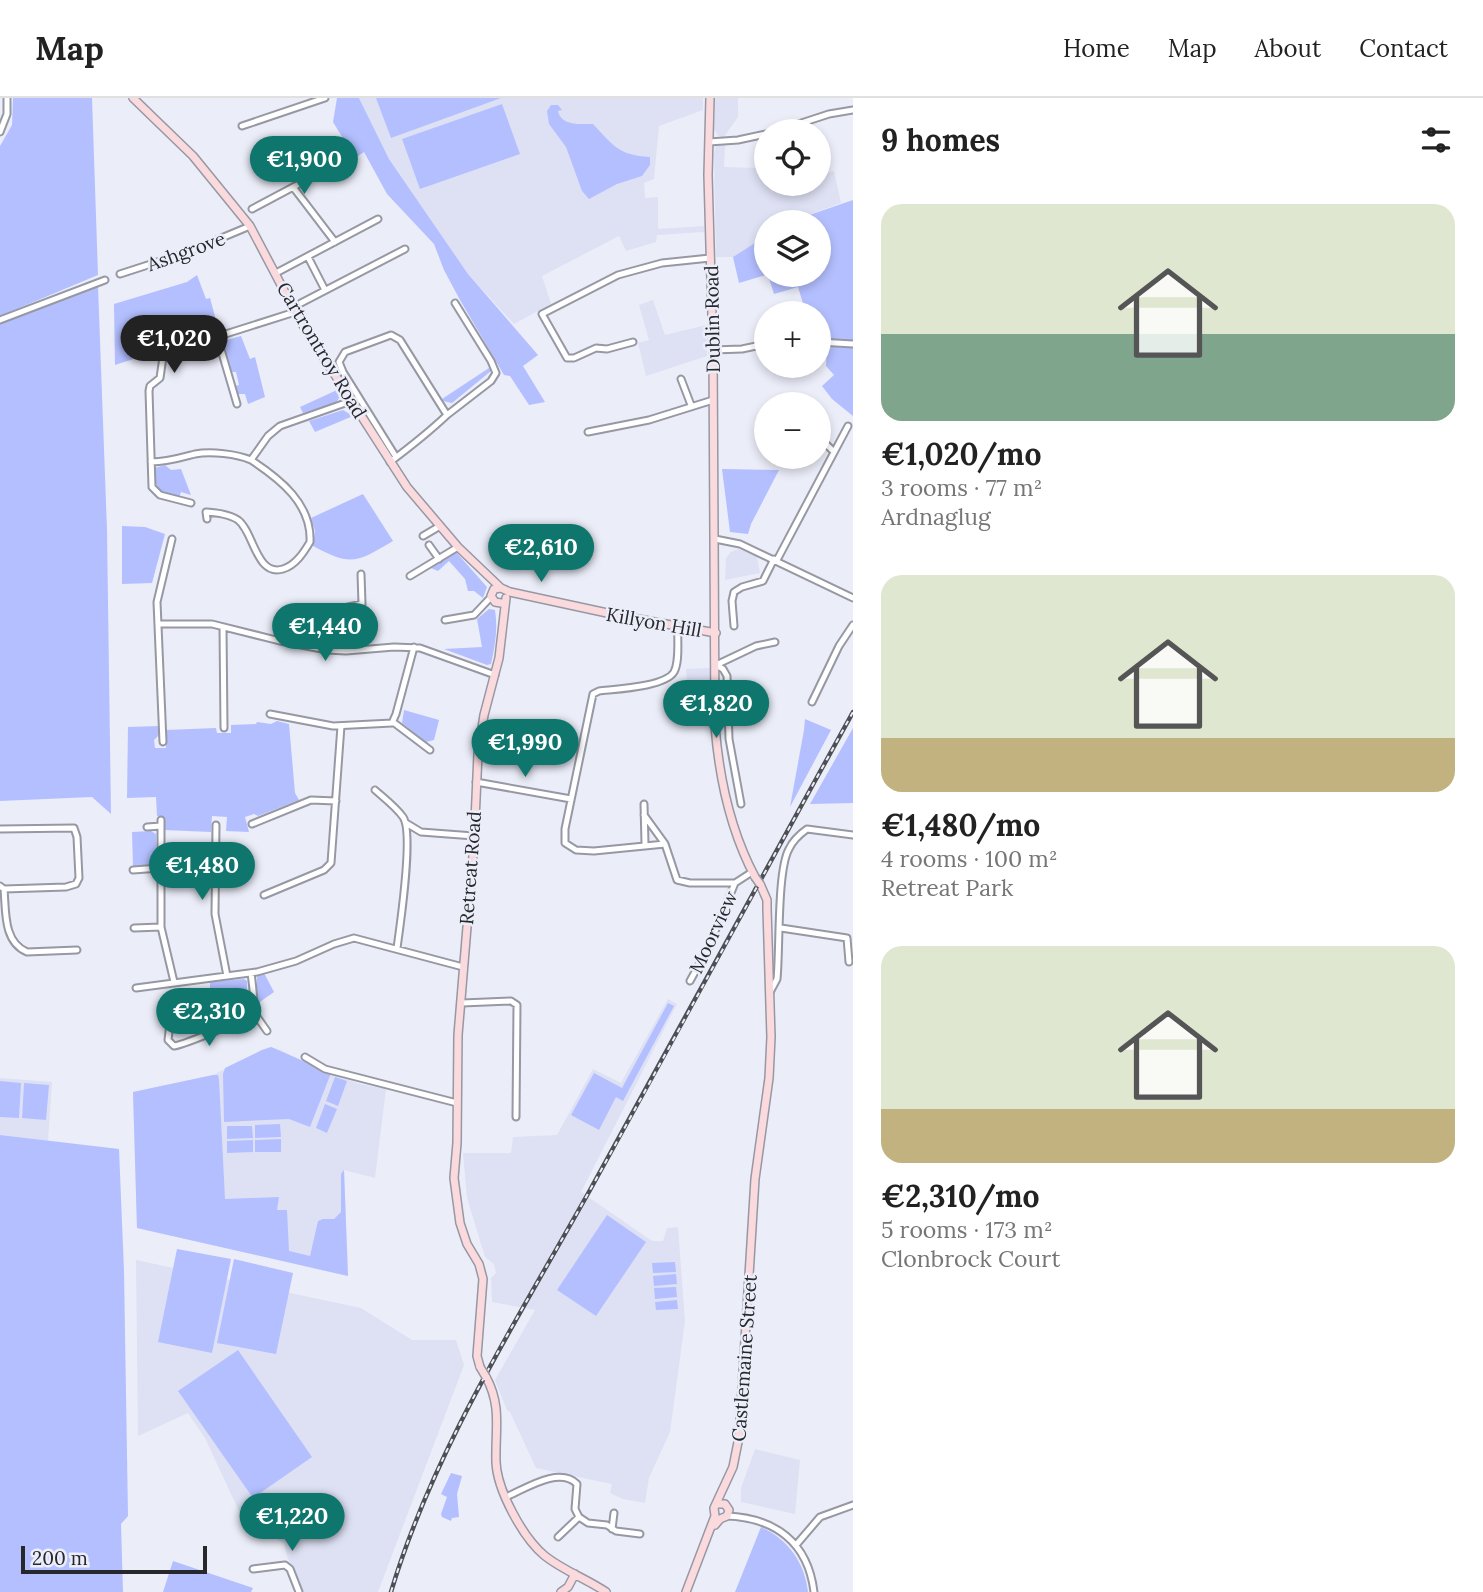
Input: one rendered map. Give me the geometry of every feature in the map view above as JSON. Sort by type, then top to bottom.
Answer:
[{"type":"street","points":[[0,132],[7,114],[7,98]]},
{"type":"street","name":"Cartrontroy Road","points":[[133,98],[193,156],[250,226],[295,312],[351,401],[393,460],[407,487],[458,547],[484,572],[501,595]]},
{"type":"street","points":[[242,126],[325,98]]},
{"type":"street","name":"Dublin Road","points":[[710,98],[717,743],[738,838],[760,884]]},
{"type":"street","points":[[814,119],[853,110]]},
{"type":"street","points":[[709,142],[754,136]]},
{"type":"street","points":[[252,209],[344,160]]},
{"type":"street","points":[[293,187],[335,242]]},
{"type":"street","points":[[276,273],[378,219]]},
{"type":"street","name":"Ashgrove","points":[[120,274],[188,252],[250,226]]},
{"type":"street","points":[[301,303],[405,249]]},
{"type":"street","points":[[308,257],[325,290]]},
{"type":"street","points":[[633,342],[607,349],[596,348],[574,358],[567,358],[542,313],[618,275],[663,263],[710,258]]},
{"type":"street","points":[[0,320],[105,280]]},
{"type":"street","points":[[447,415],[403,345],[394,336],[387,335],[342,353],[340,362],[343,372],[393,460],[491,381],[496,373],[455,303]]},
{"type":"street","points":[[191,503],[155,492],[152,484],[149,388],[160,378],[163,357],[172,351],[295,312]]},
{"type":"street","points":[[217,336],[237,404]]},
{"type":"street","points":[[831,343],[853,344]]},
{"type":"street","points":[[713,350],[754,346]]},
{"type":"street","points":[[681,379],[691,405]]},
{"type":"street","points":[[587,432],[649,420],[713,400]]},
{"type":"street","points":[[251,460],[268,436],[281,426],[351,401]]},
{"type":"street","points":[[734,626],[734,592],[764,581],[848,426]]},
{"type":"street","points":[[831,449],[834,452]]},
{"type":"street","points":[[151,462],[177,460],[201,454],[251,460],[286,487],[301,506],[309,524],[310,542],[301,555],[284,569],[272,569],[262,562],[248,531],[239,520],[206,512],[206,519]]},
{"type":"street","points":[[439,559],[425,538],[440,526]]},
{"type":"street","points":[[163,742],[157,594],[172,539]]},
{"type":"street","points":[[715,539],[734,541],[853,598]]},
{"type":"street","points":[[410,576],[458,547]]},
{"type":"street","points":[[346,651],[344,610],[362,604],[360,574]]},
{"type":"street","points":[[444,620],[472,615],[501,595]]},
{"type":"street","name":"Killyon Hill","points":[[501,595],[716,633]]},
{"type":"street","name":"Retreat Road","points":[[501,595],[504,619],[501,647],[481,728],[461,1003],[455,1035],[457,1102],[454,1178],[467,1244],[479,1264],[483,1279],[477,1356],[496,1402],[496,1462],[498,1478],[506,1497]]},
{"type":"street","points":[[158,624],[208,624],[307,647],[346,651],[414,647],[495,676]]},
{"type":"street","points":[[812,702],[839,646],[853,625]]},
{"type":"street","points":[[223,627],[224,728]]},
{"type":"street","points":[[666,844],[594,851],[576,850],[565,843],[564,837],[593,694],[598,691],[652,684],[669,678],[675,670],[678,627]]},
{"type":"street","points":[[346,638],[356,638]]},
{"type":"street","points":[[741,804],[729,738],[727,676],[716,664],[748,649],[775,642]]},
{"type":"street","points":[[393,722],[414,647]]},
{"type":"street","points":[[270,714],[341,726],[393,722],[430,750]]},
{"type":"street","points":[[264,895],[329,866],[341,726]]},
{"type":"street","points":[[476,782],[571,799]]},
{"type":"street","points":[[375,790],[405,822],[405,876],[397,948]]},
{"type":"street","points":[[252,824],[311,800],[336,801]]},
{"type":"street","points":[[644,804],[645,844]]},
{"type":"street","points":[[644,815],[666,844]]},
{"type":"street","points":[[405,822],[421,832],[474,836]]},
{"type":"street","points":[[148,827],[161,823],[161,926],[174,982]]},
{"type":"street","points":[[216,825],[215,914],[227,976]]},
{"type":"street","points":[[0,829],[75,828],[79,878],[76,884],[66,887],[2,888],[6,927],[22,950],[77,950]]},
{"type":"street","points":[[770,992],[777,979],[782,883],[788,850],[799,834],[807,829],[853,835]]},
{"type":"street","name":"Moorview","points":[[666,844],[677,880],[690,883],[736,883],[754,874]]},
{"type":"street","points":[[133,870],[160,869]]},
{"type":"street","name":"Moorview","points":[[690,981],[708,948],[736,883]]},
{"type":"street","name":"Castlemaine Street","points":[[686,1592],[708,1531],[722,1511],[723,1489],[735,1460],[739,1437],[755,1179],[769,1078],[767,900],[760,884]]},
{"type":"street","points":[[134,928],[161,926]]},
{"type":"street","points":[[781,928],[847,938],[849,962]]},
{"type":"street","points":[[136,988],[251,973],[296,961],[354,938],[463,967]]},
{"type":"street","points":[[251,973],[253,1012],[267,1031]]},
{"type":"street","points":[[173,998],[168,1041],[174,1046],[219,1029],[253,1012]]},
{"type":"street","points":[[461,1003],[511,1001],[517,1005],[516,1117]]},
{"type":"street","points":[[305,1057],[326,1069],[457,1102]]},
{"type":"street","points":[[606,1592],[544,1555],[506,1497],[554,1477],[573,1480],[577,1485],[575,1509],[579,1517],[588,1523],[640,1534]]},
{"type":"street","points":[[796,1545],[820,1517],[853,1506]]},
{"type":"street","points":[[722,1511],[774,1527],[796,1545],[808,1567],[814,1592]]},
{"type":"street","points":[[612,1529],[614,1513]]},
{"type":"street","points":[[558,1537],[579,1517]]},
{"type":"street","points":[[253,1569],[285,1565],[290,1569],[299,1592]]},
{"type":"street","points":[[561,1592],[568,1587],[575,1574]]},
{"type":"shaded area","points":[[13,98],[92,98],[98,275],[0,316],[0,146],[12,125]]},
{"type":"shaded area","points":[[337,98],[359,98],[389,159],[468,274],[538,355],[523,366],[545,402],[529,405],[510,376],[504,375],[460,300],[434,244],[387,194],[364,152],[355,158],[333,122]]},
{"type":"shaded area","points":[[359,98],[703,98],[703,110],[659,126],[654,179],[644,183],[645,198],[658,197],[658,229],[704,226],[704,232],[657,235],[656,242],[626,251],[619,236],[542,276],[551,304],[514,324],[468,274],[389,159]]},
{"type":"shaded area","points":[[376,98],[501,98],[391,138]]},
{"type":"shaded area","points":[[715,98],[738,98],[738,117],[724,137],[718,136],[714,129]]},
{"type":"shaded area","points":[[502,104],[520,154],[420,189],[402,139]]},
{"type":"shaded area","points":[[551,105],[558,105],[562,110],[558,111],[560,116],[567,122],[593,124],[617,148],[631,154],[650,157],[650,165],[642,176],[617,184],[589,199],[582,191],[566,147],[549,124],[547,111]]},
{"type":"shaded area","points":[[725,145],[724,167],[754,168],[754,196],[831,196],[831,172],[834,171],[841,203],[822,210],[754,210],[754,244],[733,257],[716,257],[716,146]]},
{"type":"shaded area","points":[[853,200],[853,342],[831,341],[831,301],[802,301],[798,287],[831,287],[831,210],[824,210]]},
{"type":"shaded area","points":[[754,244],[754,279],[739,283],[733,257]]},
{"type":"shaded area","points":[[197,275],[206,299],[210,298],[219,331],[115,365],[114,304],[187,282]]},
{"type":"shaded area","points":[[98,286],[107,530],[111,814],[92,797],[0,801],[0,323]]},
{"type":"shaded area","points":[[772,287],[798,287],[774,294]]},
{"type":"shaded area","points":[[653,300],[665,335],[706,325],[707,356],[646,376],[638,343],[649,340],[639,305]]},
{"type":"shaded area","points":[[241,336],[250,359],[255,357],[265,397],[248,404],[245,394],[237,394],[235,386],[239,385],[236,372],[231,372],[222,344],[226,340]]},
{"type":"shaded area","points":[[831,346],[853,348],[853,416],[832,399],[831,392],[827,392],[822,386],[834,375],[831,372]]},
{"type":"shaded area","points":[[489,368],[491,371],[452,403],[443,401],[442,399]]},
{"type":"shaded area","points":[[337,390],[339,398],[336,403],[303,413],[300,407]]},
{"type":"shaded area","points":[[343,410],[353,416],[315,432],[309,421]]},
{"type":"shaded area","points":[[165,465],[171,470],[181,469],[191,495],[181,492],[179,498],[159,491],[155,486],[155,468]]},
{"type":"shaded area","points":[[722,469],[779,470],[748,534],[730,532]]},
{"type":"shaded area","points":[[363,494],[393,541],[371,554],[354,559],[337,557],[313,546],[315,531],[311,518]]},
{"type":"shaded area","points":[[122,526],[145,527],[165,534],[152,583],[122,584]]},
{"type":"shaded area","points":[[739,549],[757,557],[760,573],[725,580],[726,558]]},
{"type":"shaded area","points":[[456,552],[487,587],[483,598],[474,591],[468,591],[465,579],[449,561],[438,571],[431,568]]},
{"type":"shaded area","points":[[489,609],[495,610],[496,624],[491,664],[487,665],[444,649],[482,647],[477,619]]},
{"type":"shaded area","points":[[711,668],[710,706],[689,709],[686,669]]},
{"type":"shaded area","points":[[404,710],[439,720],[434,740],[426,742],[402,723]]},
{"type":"shaded area","points":[[805,719],[831,730],[790,807],[804,730]]},
{"type":"shaded area","points":[[277,721],[289,724],[295,793],[299,800],[258,816],[254,814],[245,817],[249,832],[226,831],[227,817],[212,816],[211,832],[164,830],[164,817],[157,816],[156,797],[127,798],[128,727],[159,726],[159,735],[154,740],[155,748],[166,748],[166,730],[216,728],[217,733],[231,733],[231,725],[257,722],[271,724]]},
{"type":"shaded area","points":[[853,728],[853,803],[810,804]]},
{"type":"shaded area","points":[[151,831],[156,834],[157,863],[133,866],[132,832]]},
{"type":"shaded area","points":[[264,973],[274,992],[257,1004],[257,977]]},
{"type":"shaded area","points":[[247,981],[247,1010],[198,1035],[199,1005],[210,1003],[210,982]]},
{"type":"shaded area","points":[[668,999],[677,1004],[581,1192],[652,1241],[663,1241],[667,1228],[678,1227],[685,1321],[670,1432],[649,1478],[645,1503],[623,1499],[610,1493],[612,1484],[536,1468],[495,1380],[535,1310],[492,1302],[491,1278],[496,1273],[494,1264],[485,1257],[467,1198],[463,1153],[511,1153],[513,1137],[557,1135],[593,1069],[621,1083]]},
{"type":"shaded area","points":[[668,1003],[674,1006],[623,1101],[616,1097],[599,1130],[571,1115],[594,1073],[622,1088]]},
{"type":"shaded area","points":[[271,1047],[317,1069],[360,1084],[386,1089],[375,1178],[344,1170],[348,1276],[137,1228],[133,1092],[213,1075]]},
{"type":"shaded area","points":[[271,1047],[331,1073],[310,1127],[289,1119],[224,1122],[225,1068]]},
{"type":"shaded area","points":[[218,1075],[219,1080],[225,1199],[279,1197],[277,1210],[287,1210],[289,1251],[310,1256],[318,1221],[334,1219],[341,1212],[341,1174],[344,1170],[348,1276],[137,1228],[133,1092]]},
{"type":"shaded area","points":[[335,1077],[347,1081],[338,1106],[326,1101]]},
{"type":"shaded area","points":[[0,1078],[52,1082],[48,1141],[0,1135]]},
{"type":"shaded area","points":[[0,1081],[21,1083],[19,1118],[0,1117]]},
{"type":"shaded area","points":[[24,1083],[49,1085],[46,1120],[22,1118]]},
{"type":"shaded area","points":[[325,1104],[337,1109],[327,1133],[316,1128]]},
{"type":"shaded area","points":[[280,1124],[281,1137],[255,1138],[255,1125]]},
{"type":"shaded area","points":[[227,1126],[252,1126],[253,1138],[227,1139]]},
{"type":"shaded area","points":[[0,1135],[119,1149],[128,1516],[121,1524],[123,1592],[0,1592]]},
{"type":"shaded area","points":[[281,1139],[281,1152],[255,1152],[255,1140]]},
{"type":"shaded area","points":[[253,1140],[253,1152],[227,1153],[227,1141]]},
{"type":"shaded area","points":[[607,1215],[646,1242],[596,1316],[557,1290]]},
{"type":"shaded area","points":[[177,1249],[231,1259],[212,1353],[158,1342]]},
{"type":"shaded area","points":[[234,1259],[293,1273],[276,1354],[217,1343]]},
{"type":"shaded area","points":[[136,1260],[361,1308],[412,1340],[456,1340],[464,1365],[378,1592],[302,1592],[284,1543],[245,1524],[205,1438],[188,1413],[138,1436]]},
{"type":"shaded area","points":[[675,1262],[676,1272],[653,1273],[652,1263]]},
{"type":"shaded area","points":[[676,1274],[677,1284],[654,1286],[653,1276]]},
{"type":"shaded area","points":[[676,1287],[677,1297],[655,1299],[654,1288]]},
{"type":"shaded area","points":[[677,1300],[678,1309],[656,1310],[655,1302]]},
{"type":"shaded area","points":[[238,1350],[312,1457],[253,1498],[178,1391]]},
{"type":"shaded area","points":[[755,1449],[800,1460],[795,1514],[741,1502],[741,1488]]},
{"type":"shaded area","points":[[451,1473],[462,1476],[457,1494],[459,1517],[452,1518],[451,1521],[442,1517],[447,1497],[441,1494]]},
{"type":"shaded area","points":[[761,1527],[779,1538],[794,1553],[803,1571],[808,1592],[735,1592]]},
{"type":"shaded area","points":[[173,1561],[253,1588],[251,1592],[163,1592]]},
{"type":"railway","points":[[391,1592],[430,1488],[480,1386],[853,712]]}]
